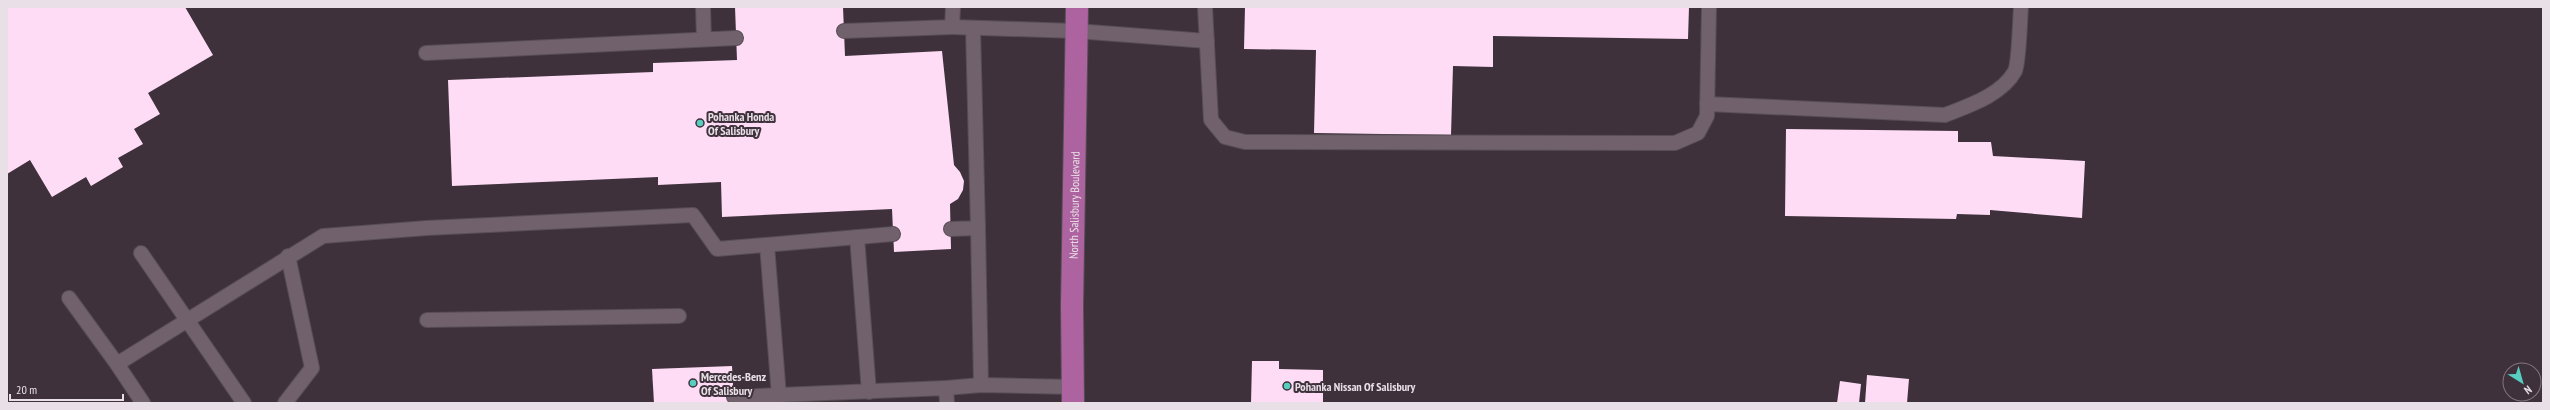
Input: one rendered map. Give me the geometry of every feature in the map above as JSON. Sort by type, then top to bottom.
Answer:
[{"type":"main road","name":"North Salisbury Boulevard","points":[[1073,395],[1077,7]]},
{"type":"lane","points":[[703,7],[704,39]]},
{"type":"lane","points":[[952,27],[953,7]]},
{"type":"lane","points":[[1205,7],[1211,120],[1225,137],[1245,142],[1675,143],[1698,133],[1707,116],[1709,7]]},
{"type":"lane","points":[[1707,104],[1945,115],[1968,106],[1996,91],[2015,71],[2021,7]]},
{"type":"lane","points":[[844,31],[952,27],[1076,31],[1207,41]]},
{"type":"lane","points":[[973,28],[982,384]]},
{"type":"lane","points":[[426,53],[736,38]]},
{"type":"lane","points":[[117,364],[288,256],[323,236],[427,228],[693,215],[717,249],[893,234]]},
{"type":"lane","points":[[951,229],[978,228]]},
{"type":"lane","points":[[857,237],[869,392]]},
{"type":"lane","points":[[767,245],[779,396]]},
{"type":"lane","points":[[141,253],[244,403]]},
{"type":"lane","points":[[285,403],[312,368],[288,256]]},
{"type":"lane","points":[[68,298],[117,364],[143,403]]},
{"type":"lane","points":[[427,320],[679,316]]},
{"type":"lane","points":[[734,398],[946,388],[982,384],[1073,395]]},
{"type":"lane","points":[[946,388],[947,403]]},
{"type":"building","points":[[7,7],[185,7],[213,55],[148,93],[160,114],[134,129],[143,144],[118,158],[123,167],[91,186],[86,177],[52,197],[30,160],[7,174]]},
{"type":"building","name":"Pohanka Honda Of Salisbury","points":[[735,7],[843,7],[845,56],[942,51],[954,165],[960,172],[964,181],[963,190],[958,199],[950,204],[951,249],[894,252],[892,209],[722,217],[721,182],[658,185],[658,177],[452,186],[448,80],[653,72],[653,63],[737,60]]},
{"type":"building","points":[[1245,7],[1689,7],[1688,39],[1493,36],[1493,67],[1453,66],[1451,135],[1314,133],[1316,50],[1244,49]]},
{"type":"building","points":[[1786,129],[1958,131],[1958,142],[1991,142],[1993,156],[2085,161],[2082,218],[1990,210],[1990,215],[1957,214],[1956,219],[1785,216]]},
{"type":"building","name":"Pohanka Nissan Of Salisbury","points":[[1252,361],[1279,361],[1279,369],[1323,370],[1323,403],[1251,403]]},
{"type":"building","name":"Mercedes-Benz Of Salisbury","points":[[732,366],[734,403],[654,403],[652,369]]},
{"type":"building","points":[[1867,375],[1909,379],[1907,403],[1865,403]]},
{"type":"building","points":[[1840,381],[1861,384],[1859,403],[1837,403]]},
{"type":"place","name":"Pohanka Honda Of Salisbury","points":[[700,123]]},
{"type":"place","name":"Mercedes-Benz Of Salisbury","points":[[693,383]]},
{"type":"place","name":"Pohanka Nissan Of Salisbury","points":[[1287,386]]}]
